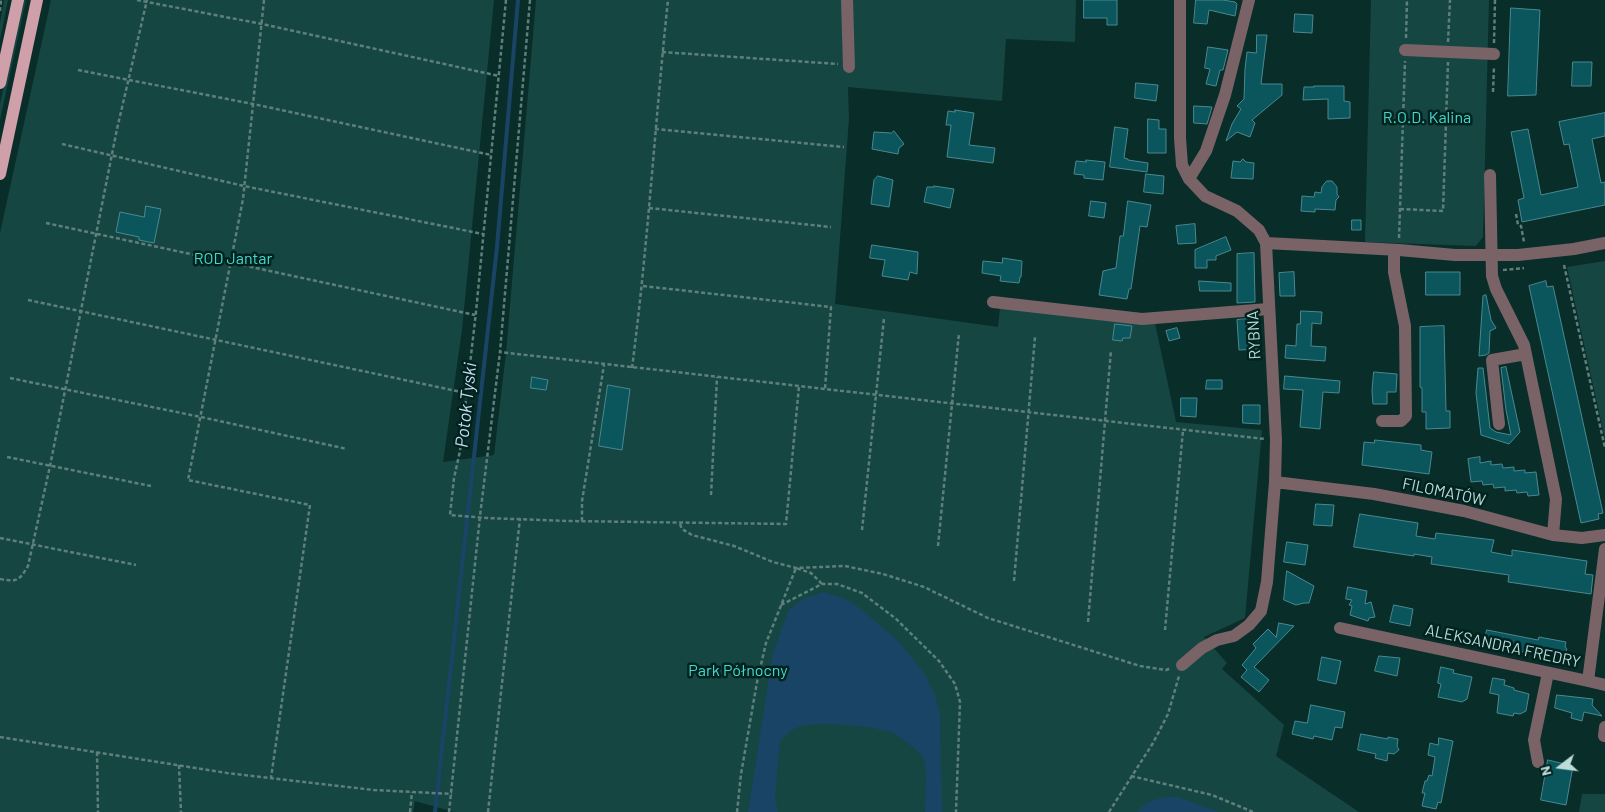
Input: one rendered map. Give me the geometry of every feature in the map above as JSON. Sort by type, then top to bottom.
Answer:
[{"type":"main road","points":[[0,83],[18,0]]},
{"type":"main road","points":[[0,174],[37,0]]},
{"type":"street","points":[[847,0],[849,66]]},
{"type":"street","points":[[1180,0],[1180,138],[1182,165],[1189,179],[1205,196],[1237,211],[1259,230],[1266,243],[1397,250],[1455,256],[1537,253],[1605,243]]},
{"type":"street","points":[[1189,179],[1206,151],[1225,95],[1249,0]]},
{"type":"street","points":[[1405,50],[1494,54]]},
{"type":"street","points":[[1490,174],[1492,270],[1496,289],[1524,345],[1556,499],[1553,535]]},
{"type":"street","name":"RYBNA","points":[[1182,665],[1202,648],[1217,640],[1234,636],[1249,625],[1261,611],[1266,582],[1275,482],[1276,440],[1266,243]]},
{"type":"street","points":[[1382,421],[1401,421],[1406,416],[1405,326],[1394,272],[1397,250]]},
{"type":"street","points":[[993,302],[1142,319],[1268,309]]},
{"type":"street","points":[[1499,424],[1492,360],[1526,354]]},
{"type":"street","name":"FILOMATÓW","points":[[1275,482],[1374,494],[1464,511],[1553,535],[1582,538],[1605,535]]},
{"type":"street","name":"ALEKSANDRA FREDRY","points":[[1340,628],[1588,681],[1605,550]]},
{"type":"street","points":[[1538,762],[1534,740],[1548,672]]},
{"type":"street","points":[[1588,681],[1605,685]]},
{"type":"street","points":[[1605,727],[1605,736]]},
{"type":"path","points":[[0,10],[1,0]]},
{"type":"path","points":[[137,0],[262,24],[499,76]]},
{"type":"path","points":[[264,0],[244,186],[202,417],[188,480],[310,505],[271,778]]},
{"type":"path","points":[[506,0],[475,315],[450,515],[480,518],[679,524],[786,524],[799,386]]},
{"type":"path","points":[[450,812],[480,518],[500,352],[530,0]]},
{"type":"path","points":[[632,368],[643,286],[655,129],[668,0]]},
{"type":"path","points":[[1397,250],[1407,0]]},
{"type":"path","points":[[1400,209],[1442,210],[1450,0]]},
{"type":"path","points":[[0,579],[14,581],[22,577],[28,566],[112,156],[147,1]]},
{"type":"path","points":[[662,52],[849,66]]},
{"type":"path","points":[[78,70],[253,104],[491,155]]},
{"type":"path","points":[[655,129],[844,147]]},
{"type":"path","points":[[62,144],[244,186],[483,234]]},
{"type":"path","points":[[649,208],[831,227]]},
{"type":"path","points":[[1516,214],[1518,225],[1521,226],[1524,244]]},
{"type":"path","points":[[46,223],[475,315]]},
{"type":"path","points":[[1564,265],[1605,448]]},
{"type":"path","points":[[1492,270],[1524,268]]},
{"type":"path","points":[[643,286],[832,307],[825,389]]},
{"type":"path","points":[[28,300],[466,393]]},
{"type":"path","points":[[862,530],[884,318]]},
{"type":"path","points":[[938,546],[959,333]]},
{"type":"path","points":[[1014,581],[1035,337]]},
{"type":"path","points":[[1088,622],[1111,350]]},
{"type":"path","points":[[500,352],[1276,440]]},
{"type":"path","points":[[582,521],[582,501],[604,365]]},
{"type":"path","points":[[711,495],[717,377]]},
{"type":"path","points":[[10,378],[347,449]]},
{"type":"path","points":[[1165,630],[1183,430]]},
{"type":"path","points":[[7,457],[151,486]]},
{"type":"path","points":[[488,812],[520,518]]},
{"type":"path","points":[[679,524],[682,529],[692,535],[734,546],[773,562],[811,573],[822,584]]},
{"type":"path","points":[[0,538],[136,565]]},
{"type":"path","points":[[796,568],[845,566],[883,574],[924,587],[988,618],[1140,666],[1166,670],[1182,665]]},
{"type":"path","points":[[737,812],[741,774],[757,682],[766,643],[796,568]]},
{"type":"path","points":[[781,604],[822,584],[837,584],[862,593],[895,618],[939,662],[955,684],[960,702],[956,812]]},
{"type":"path","points":[[1109,812],[1153,743],[1168,714],[1182,665]]},
{"type":"path","points":[[0,737],[271,778],[374,790],[452,794]]},
{"type":"path","points":[[97,752],[98,812]]},
{"type":"path","points":[[179,765],[181,812]]},
{"type":"path","points":[[1131,776],[1212,795],[1253,812]]},
{"type":"path","points":[[410,812],[412,792]]},
{"type":"green space","points":[[4,0],[8,0],[0,40],[0,23]]},
{"type":"green space","points":[[22,0],[26,0],[0,120],[0,104]]},
{"type":"green space","points":[[51,0],[494,0],[462,330],[443,462],[494,455],[506,353],[536,0],[1076,0],[1075,42],[1006,39],[1002,101],[848,87],[849,119],[835,304],[998,327],[1000,308],[1155,323],[1176,422],[1262,430],[1245,618],[1204,637],[1227,663],[1222,669],[1284,725],[1276,756],[1359,812],[454,812],[415,801],[413,812],[0,812],[0,233]]},
{"type":"green space","name":"R.O.D. Kalina","points":[[1371,0],[1489,0],[1483,237],[1476,246],[1365,242]]},
{"type":"green space","points":[[1605,261],[1605,439],[1567,267]]},
{"type":"green space","points":[[1582,794],[1605,794],[1605,812],[1579,812]]},
{"type":"shaded area","points":[[823,592],[846,599],[861,609],[898,641],[924,673],[934,693],[940,713],[942,812],[925,812],[925,763],[918,751],[908,743],[893,733],[882,730],[858,726],[817,724],[798,727],[790,731],[780,741],[775,797],[778,812],[748,812],[773,653],[789,610],[803,599]]},
{"type":"shaded area","points":[[1177,797],[1219,812],[1137,812],[1151,801]]},
{"type":"building","points":[[1084,0],[1117,0],[1117,25],[1107,25],[1107,18],[1084,18]]},
{"type":"building","points":[[1196,0],[1235,2],[1237,4],[1235,16],[1209,10],[1207,24],[1194,23]]},
{"type":"building","points":[[1511,8],[1540,10],[1536,95],[1508,96]]},
{"type":"building","points":[[1295,14],[1313,15],[1312,33],[1294,32]]},
{"type":"building","points":[[1257,35],[1267,35],[1261,84],[1282,84],[1282,95],[1252,120],[1255,123],[1250,137],[1237,132],[1226,141],[1232,124],[1241,109],[1237,106],[1244,99],[1247,52],[1256,53]]},
{"type":"building","points":[[1208,47],[1228,50],[1223,70],[1220,70],[1216,86],[1206,84],[1210,69],[1205,68]]},
{"type":"building","points":[[1573,62],[1592,62],[1591,86],[1572,86]]},
{"type":"building","points":[[1136,83],[1158,85],[1156,101],[1135,98]]},
{"type":"building","points":[[1344,86],[1344,101],[1350,102],[1350,118],[1328,119],[1328,99],[1303,100],[1304,87]]},
{"type":"building","points":[[1194,106],[1212,107],[1207,124],[1194,123]]},
{"type":"building","points":[[955,110],[974,113],[969,145],[995,148],[993,163],[947,157],[951,125],[946,125],[948,111],[955,112]]},
{"type":"building","points":[[1605,113],[1605,136],[1592,139],[1601,183],[1605,182],[1605,205],[1522,222],[1518,200],[1524,198],[1511,132],[1528,129],[1541,195],[1578,187],[1569,144],[1564,145],[1559,122]]},
{"type":"building","points":[[1148,119],[1159,120],[1159,129],[1166,129],[1166,153],[1148,153]]},
{"type":"building","points":[[1115,127],[1128,129],[1124,158],[1148,163],[1147,172],[1110,167]]},
{"type":"building","points":[[894,131],[904,144],[899,148],[898,154],[872,149],[874,132],[891,133]]},
{"type":"building","points":[[1243,159],[1246,162],[1254,163],[1253,179],[1231,178],[1233,161],[1240,162]]},
{"type":"building","points":[[1086,160],[1105,162],[1103,180],[1084,178],[1084,175],[1074,174],[1076,161],[1086,162]]},
{"type":"building","points":[[1146,174],[1164,176],[1163,194],[1144,192]]},
{"type":"building","points":[[878,176],[893,180],[889,207],[871,204],[874,180]]},
{"type":"building","points":[[1327,181],[1332,181],[1337,187],[1339,197],[1336,200],[1335,210],[1315,209],[1315,212],[1301,211],[1302,196],[1314,197],[1315,192],[1321,193],[1322,187]]},
{"type":"building","points":[[934,186],[954,189],[950,208],[924,202],[927,187]]},
{"type":"building","points":[[1091,201],[1106,203],[1104,218],[1089,216]]},
{"type":"building","points":[[1128,201],[1151,205],[1147,227],[1140,226],[1131,289],[1129,289],[1127,299],[1099,295],[1103,271],[1116,268],[1120,236],[1123,236]]},
{"type":"building","points":[[146,206],[161,209],[154,243],[139,240],[139,237],[116,232],[120,212],[144,217]]},
{"type":"building","points":[[1352,220],[1361,220],[1361,230],[1352,230]]},
{"type":"building","points":[[1195,224],[1196,243],[1178,244],[1176,226]]},
{"type":"building","points":[[1226,237],[1231,250],[1216,256],[1216,260],[1207,260],[1207,268],[1195,268],[1195,250]]},
{"type":"building","points":[[872,245],[918,252],[917,274],[910,272],[908,280],[882,276],[885,260],[870,258]]},
{"type":"building","points":[[1254,253],[1255,302],[1237,303],[1237,254]]},
{"type":"building","points":[[1003,258],[1022,261],[1019,283],[1000,281],[1001,276],[982,273],[983,261],[1002,263]]},
{"type":"building","points":[[1294,272],[1295,296],[1280,296],[1279,273]]},
{"type":"building","points":[[1426,272],[1460,272],[1460,295],[1426,295]]},
{"type":"building","points":[[1199,281],[1231,283],[1231,291],[1200,291]]},
{"type":"building","points":[[1546,281],[1547,287],[1553,286],[1603,513],[1598,514],[1599,519],[1581,523],[1529,286]]},
{"type":"building","points":[[1486,295],[1491,320],[1496,328],[1490,331],[1489,353],[1479,356],[1483,296]]},
{"type":"building","points":[[1301,311],[1322,312],[1321,324],[1312,323],[1311,346],[1326,347],[1325,361],[1285,358],[1286,345],[1296,346],[1297,324],[1300,324]]},
{"type":"building","points":[[1257,318],[1259,349],[1239,350],[1237,320]]},
{"type":"building","points":[[1115,324],[1132,326],[1130,338],[1123,338],[1122,341],[1113,340]]},
{"type":"building","points":[[1444,326],[1446,411],[1450,411],[1450,428],[1426,429],[1426,412],[1422,412],[1422,388],[1420,387],[1420,327]]},
{"type":"building","points":[[1177,328],[1180,338],[1169,341],[1166,331]]},
{"type":"building","points":[[1506,367],[1520,432],[1509,444],[1481,435],[1476,393],[1478,368],[1483,368],[1490,428],[1496,432],[1511,435],[1501,368]]},
{"type":"building","points":[[1374,372],[1397,374],[1396,392],[1387,392],[1387,404],[1373,404]]},
{"type":"building","points":[[1285,376],[1340,381],[1339,393],[1323,392],[1320,429],[1300,427],[1303,390],[1284,389]]},
{"type":"building","points":[[532,377],[548,380],[546,390],[531,388]]},
{"type":"building","points":[[1207,380],[1222,380],[1222,389],[1206,389]]},
{"type":"building","points":[[608,385],[630,389],[622,450],[599,446]]},
{"type":"building","points":[[1181,398],[1197,398],[1196,417],[1181,416]]},
{"type":"building","points":[[1243,405],[1260,405],[1260,424],[1243,423]]},
{"type":"building","points":[[1375,440],[1421,445],[1421,450],[1432,452],[1429,474],[1362,465],[1364,442],[1374,443]]},
{"type":"building","points":[[1480,457],[1480,463],[1491,461],[1491,465],[1502,464],[1503,468],[1514,467],[1514,471],[1536,472],[1539,495],[1528,496],[1527,492],[1517,493],[1516,490],[1505,491],[1505,487],[1494,488],[1493,484],[1483,485],[1482,481],[1471,482],[1468,459]]},
{"type":"building","points":[[1316,504],[1334,505],[1332,526],[1314,525]]},
{"type":"building","points":[[1360,514],[1418,523],[1416,536],[1435,539],[1436,533],[1494,540],[1491,552],[1512,556],[1512,550],[1587,561],[1585,574],[1593,575],[1591,594],[1508,582],[1509,575],[1431,564],[1432,557],[1354,547]]},
{"type":"building","points":[[1287,542],[1308,545],[1305,565],[1284,562]]},
{"type":"building","points":[[1287,571],[1314,586],[1309,603],[1296,605],[1284,600]]},
{"type":"building","points":[[1348,587],[1367,591],[1365,604],[1371,602],[1375,617],[1369,618],[1368,621],[1350,615],[1352,606],[1349,605],[1352,600],[1346,599]]},
{"type":"building","points":[[1394,605],[1413,609],[1410,626],[1390,622]]},
{"type":"building","points":[[1279,623],[1294,626],[1254,667],[1269,680],[1259,692],[1241,677],[1247,670],[1242,665],[1256,648],[1253,644],[1268,629],[1276,637]]},
{"type":"building","points":[[1487,630],[1538,640],[1539,637],[1566,642],[1567,650],[1562,658],[1524,649],[1523,652],[1484,644]]},
{"type":"building","points":[[1379,656],[1400,658],[1397,676],[1375,671]]},
{"type":"building","points":[[1322,657],[1341,661],[1336,684],[1318,680]]},
{"type":"building","points":[[1441,667],[1454,670],[1453,673],[1472,677],[1467,699],[1462,702],[1438,697],[1441,684],[1438,683]]},
{"type":"building","points":[[1493,678],[1505,680],[1504,685],[1529,694],[1526,711],[1520,714],[1514,713],[1513,716],[1497,713],[1499,695],[1490,693]]},
{"type":"building","points":[[1557,695],[1593,699],[1592,705],[1602,716],[1584,712],[1582,721],[1571,718],[1572,713],[1555,708]]},
{"type":"building","points":[[1311,705],[1345,712],[1342,728],[1335,727],[1332,740],[1314,736],[1313,739],[1292,734],[1295,721],[1307,723]]},
{"type":"building","points":[[1361,734],[1398,739],[1397,746],[1399,750],[1394,754],[1388,753],[1387,761],[1375,758],[1376,754],[1358,750]]},
{"type":"building","points":[[1439,738],[1453,741],[1441,803],[1438,802],[1436,809],[1422,806],[1425,793],[1422,793],[1425,781],[1427,781],[1429,775],[1432,776],[1435,757],[1428,755],[1430,743],[1438,745]]},
{"type":"building","points":[[1548,760],[1573,766],[1566,805],[1541,800]]},
{"type":"waterway","name":"Potok Tyski","points":[[435,812],[497,247],[518,0]]},
{"type":"park label","name":"ROD Jantar","points":[[233,259]]},
{"type":"park label","name":"Park Północny","points":[[738,671]]}]
